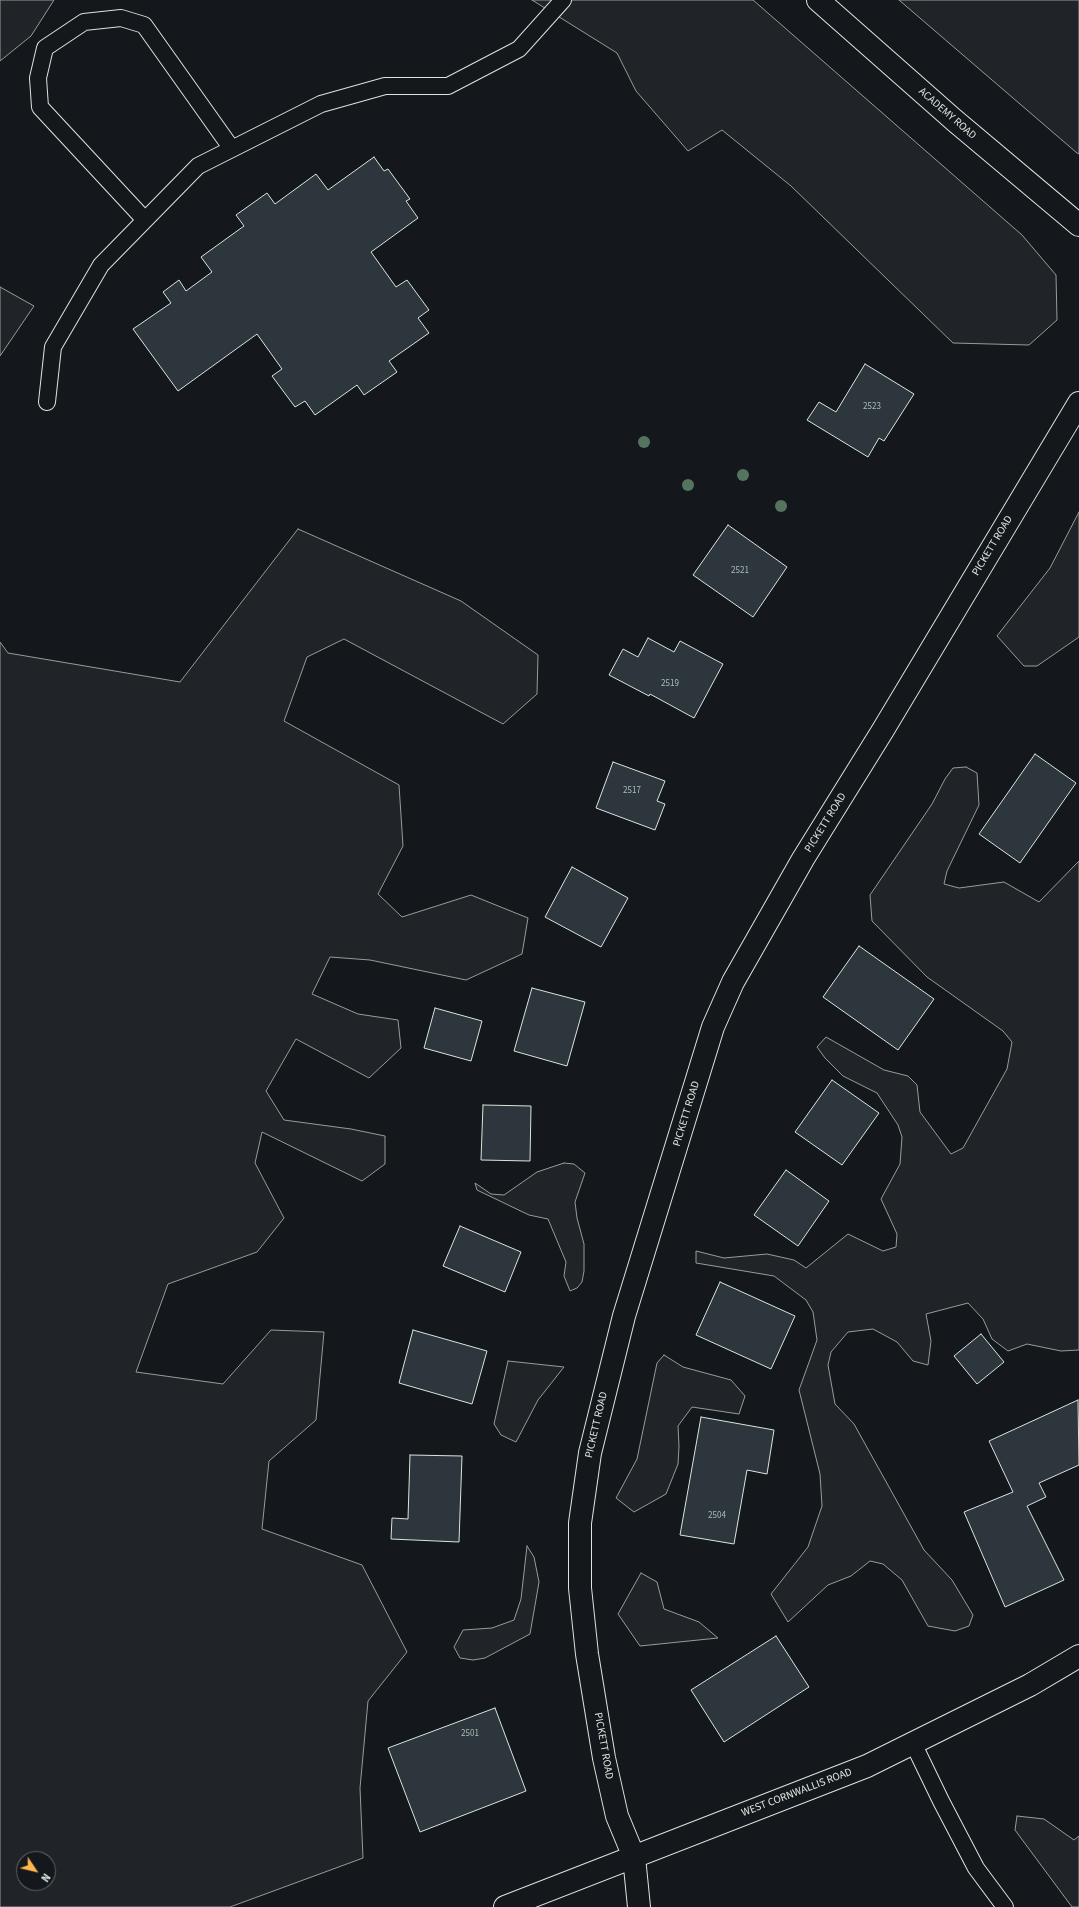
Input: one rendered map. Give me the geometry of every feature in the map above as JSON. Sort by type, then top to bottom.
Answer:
[{"type":"street","name":"ACADEMY ROAD","points":[[818,0],[954,120],[1079,225]]},
{"type":"street","name":"PICKETT ROAD","points":[[639,1907],[634,1857],[617,1816],[604,1758],[587,1654],[580,1588],[580,1523],[590,1453],[626,1309],[713,1027],[733,982],[803,859],[883,730],[1079,403]]},
{"type":"street","name":"WEST CORNWALLIS ROAD","points":[[505,1907],[867,1766],[1030,1685],[1079,1656]]},
{"type":"lane","points":[[47,402],[53,347],[101,266],[198,166],[321,104],[384,86],[448,86],[519,49],[563,0]]},
{"type":"lane","points":[[146,220],[40,107],[38,78],[45,48],[84,22],[121,18],[144,25],[232,149]]},
{"type":"lane","points":[[913,1743],[941,1802],[976,1868],[1005,1907]]},
{"type":"shaded area","points":[[0,0],[54,0],[31,36],[0,61]]},
{"type":"shaded area","points":[[532,0],[753,0],[1022,235],[1056,275],[1057,320],[1029,345],[953,343],[791,186],[722,130],[688,151],[636,91],[617,53]]},
{"type":"shaded area","points":[[899,0],[1079,0],[1079,154],[1077,153]]},
{"type":"shaded area","points":[[0,287],[34,306],[0,356]]},
{"type":"shaded area","points":[[1079,512],[1079,637],[1037,666],[1024,666],[997,636],[1050,568]]},
{"type":"shaded area","points":[[298,529],[461,601],[538,655],[537,694],[503,724],[344,639],[307,657],[284,721],[399,785],[403,846],[378,894],[402,917],[471,895],[528,918],[522,954],[466,980],[370,960],[330,957],[312,994],[358,1014],[398,1020],[401,1048],[369,1078],[296,1039],[266,1091],[284,1120],[351,1129],[385,1136],[385,1164],[362,1181],[262,1132],[255,1163],[284,1218],[257,1252],[168,1284],[136,1372],[223,1384],[271,1330],[324,1332],[316,1420],[269,1461],[262,1529],[362,1565],[407,1652],[368,1701],[360,1788],[363,1858],[230,1907],[0,1907],[0,642],[8,653],[180,682]]},
{"type":"shaded area","points":[[966,767],[977,773],[979,805],[947,871],[944,884],[959,888],[1004,882],[1039,902],[1079,861],[1079,1350],[1061,1351],[1027,1344],[1008,1351],[992,1339],[983,1319],[968,1303],[926,1314],[931,1341],[928,1365],[913,1361],[897,1342],[873,1329],[848,1332],[831,1352],[828,1365],[835,1404],[854,1424],[924,1550],[952,1580],[973,1615],[969,1626],[955,1631],[928,1626],[902,1580],[883,1564],[870,1561],[851,1576],[828,1585],[788,1622],[771,1594],[808,1547],[822,1506],[820,1474],[799,1390],[817,1340],[813,1312],[806,1300],[774,1276],[696,1263],[696,1251],[724,1258],[767,1254],[794,1260],[806,1268],[848,1234],[883,1251],[896,1247],[897,1234],[881,1199],[900,1164],[902,1137],[898,1125],[877,1093],[843,1076],[825,1058],[817,1047],[826,1037],[884,1070],[908,1076],[917,1085],[920,1112],[951,1154],[963,1148],[1007,1069],[1012,1042],[1003,1031],[927,977],[872,921],[870,895],[932,804],[945,779],[953,768]]},
{"type":"shaded area","points":[[564,1163],[574,1164],[585,1173],[575,1202],[577,1218],[584,1244],[584,1271],[582,1282],[577,1288],[570,1291],[564,1276],[566,1262],[548,1219],[529,1215],[477,1190],[475,1183],[491,1194],[504,1195],[537,1172]]},
{"type":"shaded area","points":[[664,1355],[683,1367],[731,1380],[745,1396],[739,1414],[692,1407],[678,1426],[678,1464],[666,1494],[634,1512],[616,1498],[637,1459],[657,1363]]},
{"type":"shaded area","points":[[508,1361],[564,1367],[538,1400],[516,1442],[501,1435],[494,1424]]},
{"type":"shaded area","points":[[527,1546],[534,1557],[539,1582],[530,1634],[485,1658],[473,1660],[460,1658],[454,1647],[463,1630],[492,1628],[514,1620],[521,1599]]},
{"type":"shaded area","points":[[641,1573],[657,1582],[664,1609],[699,1622],[718,1638],[640,1646],[618,1614]]},
{"type":"shaded area","points":[[1017,1816],[1044,1819],[1074,1840],[1079,1836],[1079,1907],[1072,1907],[1015,1830]]},
{"type":"building","points":[[374,157],[384,171],[388,169],[410,199],[406,201],[418,218],[371,252],[396,287],[407,280],[429,310],[418,318],[429,333],[389,361],[397,372],[364,395],[357,385],[315,415],[305,401],[295,407],[272,376],[282,369],[257,334],[178,391],[133,329],[171,303],[163,292],[179,280],[186,291],[212,272],[201,257],[244,226],[236,215],[267,193],[275,204],[316,174],[328,190]]},
{"type":"building","points":[[865,364],[914,394],[884,441],[879,438],[868,457],[807,420],[819,402],[836,412]]},
{"type":"building","points":[[728,525],[787,567],[753,617],[693,575]]},
{"type":"building","points":[[648,638],[674,652],[680,641],[723,664],[694,718],[650,694],[649,696],[609,675],[623,649],[638,657]]},
{"type":"building","points":[[1035,754],[1076,783],[1020,863],[979,834]]},
{"type":"building","points":[[613,762],[665,781],[657,801],[665,804],[655,830],[596,808]]},
{"type":"building","points":[[572,867],[628,898],[601,947],[545,917]]},
{"type":"building","points":[[859,946],[934,999],[898,1050],[823,997]]},
{"type":"building","points":[[532,988],[585,1002],[567,1066],[514,1051]]},
{"type":"building","points":[[435,1008],[482,1021],[471,1061],[424,1048]]},
{"type":"building","points":[[832,1080],[879,1113],[842,1165],[795,1132]]},
{"type":"building","points":[[483,1105],[531,1106],[530,1161],[481,1160]]},
{"type":"building","points":[[786,1170],[829,1201],[798,1246],[754,1215]]},
{"type":"building","points":[[460,1226],[521,1252],[505,1292],[443,1266]]},
{"type":"building","points":[[720,1282],[795,1316],[771,1369],[696,1335]]},
{"type":"building","points":[[413,1330],[487,1351],[472,1404],[399,1383]]},
{"type":"building","points":[[981,1334],[1004,1362],[977,1384],[954,1356]]},
{"type":"building","points":[[1078,1400],[1079,1465],[1039,1483],[1046,1497],[1027,1506],[1064,1580],[1005,1607],[964,1512],[1013,1492],[989,1441]]},
{"type":"building","points":[[701,1417],[774,1430],[767,1474],[747,1470],[734,1544],[680,1535]]},
{"type":"building","points":[[410,1455],[462,1456],[459,1542],[391,1539],[392,1518],[408,1519]]},
{"type":"building","points":[[776,1636],[809,1687],[724,1742],[691,1690]]},
{"type":"building","points":[[495,1708],[526,1791],[420,1832],[388,1748]]}]
